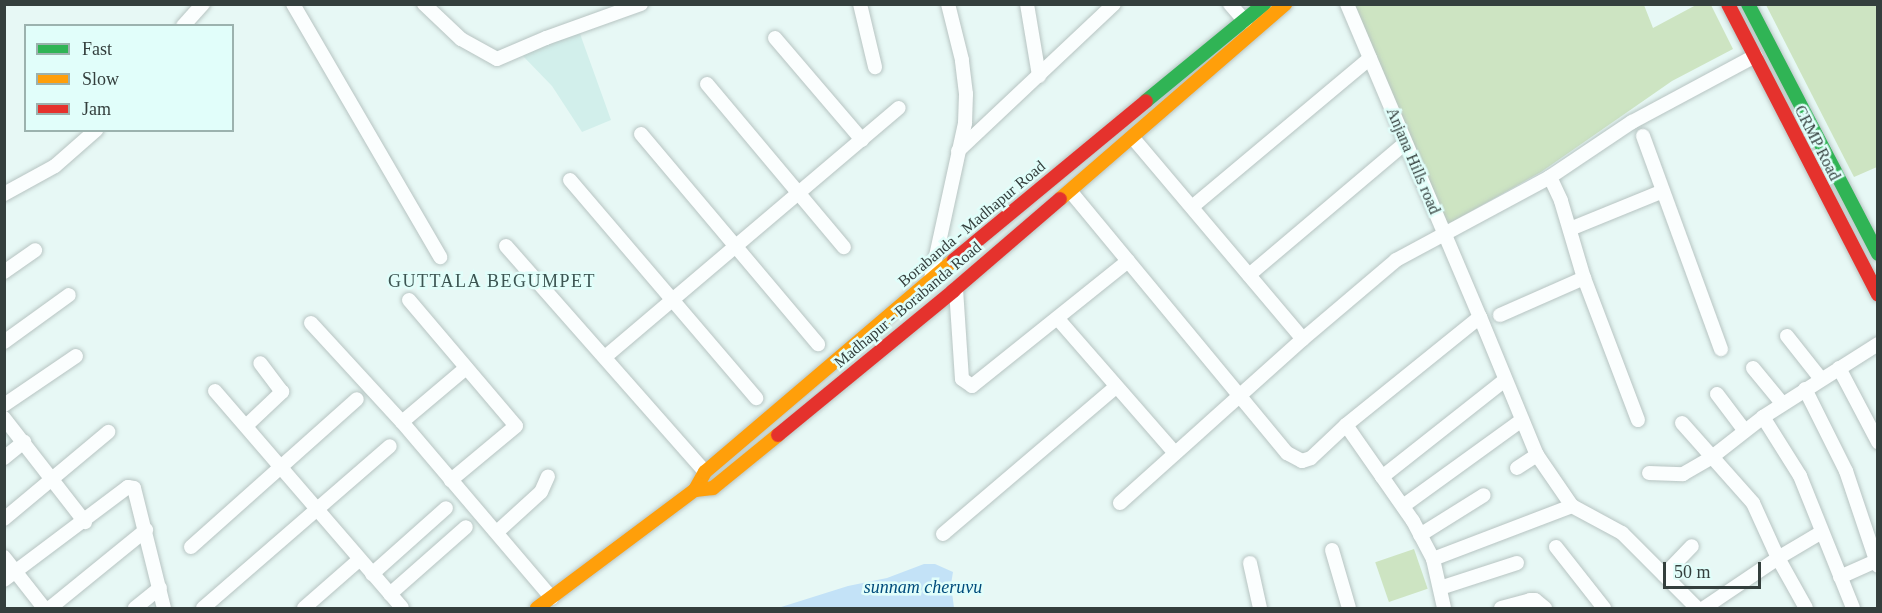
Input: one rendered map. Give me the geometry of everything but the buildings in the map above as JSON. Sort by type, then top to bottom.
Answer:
[{"type":"street","points":[[185,24],[203,4]]},
{"type":"street","points":[[293,4],[440,257]]},
{"type":"street","points":[[424,4],[461,39],[497,59],[546,38],[641,4]]},
{"type":"street","points":[[860,4],[875,67]]},
{"type":"street","points":[[931,279],[965,123],[966,94],[962,60],[948,4]]},
{"type":"street","points":[[1027,4],[1038,75]]},
{"type":"street","points":[[957,152],[1114,4]]},
{"type":"street","points":[[1230,4],[1245,21]]},
{"type":"street","name":"Borabanda - Madhapur Road","points":[[705,472],[931,279],[1264,4]]},
{"type":"street","name":"Madhapur - Borabanda Road","points":[[537,609],[695,490],[713,488],[1071,192],[1214,64],[1286,4]]},
{"type":"street","name":"Anjana Hills road","points":[[1347,4],[1537,455],[1572,506]]},
{"type":"street","name":"CRMP Road","points":[[1728,4],[1878,295]]},
{"type":"street","name":"CRMP Road","points":[[1748,4],[1878,254]]},
{"type":"street","points":[[775,38],[862,140]]},
{"type":"street","points":[[1119,503],[1303,339],[1396,260],[1550,177],[1632,122],[1755,56]]},
{"type":"street","points":[[1192,207],[1370,58]]},
{"type":"street","points":[[707,84],[844,247]]},
{"type":"street","points":[[605,357],[899,108]]},
{"type":"street","points":[[4,194],[55,166],[94,132]]},
{"type":"street","points":[[641,134],[818,344]]},
{"type":"street","points":[[1643,136],[1721,349]]},
{"type":"street","points":[[1133,138],[1303,339]]},
{"type":"street","points":[[1249,275],[1405,142]]},
{"type":"street","points":[[1550,177],[1561,201],[1584,278],[1638,420]]},
{"type":"street","points":[[570,180],[756,398]]},
{"type":"street","points":[[1570,229],[1663,191]]},
{"type":"street","points":[[1071,192],[1287,453],[1302,462],[1311,458],[1346,425],[1479,317]]},
{"type":"street","points":[[506,246],[705,472],[695,490]]},
{"type":"street","points":[[4,272],[35,250]]},
{"type":"street","points":[[956,289],[962,379],[972,386],[1128,261]]},
{"type":"street","points":[[1500,315],[1584,278]]},
{"type":"street","points":[[4,342],[69,295]]},
{"type":"street","points":[[409,300],[516,426],[451,480]]},
{"type":"street","points":[[1058,319],[1175,453]]},
{"type":"street","points":[[311,323],[402,422],[552,598]]},
{"type":"street","points":[[1787,336],[1821,379]]},
{"type":"street","points":[[1649,473],[1683,474],[1712,457],[1782,403],[1878,344]]},
{"type":"street","points":[[4,405],[76,356]]},
{"type":"street","points":[[246,426],[282,392],[260,363]]},
{"type":"street","points":[[402,422],[466,368]]},
{"type":"street","points":[[1753,368],[1782,403]]},
{"type":"street","points":[[1839,368],[1876,434]]},
{"type":"street","points":[[1382,477],[1505,380]]},
{"type":"street","points":[[943,534],[1116,387]]},
{"type":"street","points":[[1805,389],[1846,471],[1877,563],[1840,577]]},
{"type":"street","points":[[215,391],[402,609]]},
{"type":"street","points":[[1717,394],[1744,431]]},
{"type":"street","points":[[191,547],[357,399]]},
{"type":"street","points":[[1763,417],[1800,476],[1853,609]]},
{"type":"street","points":[[4,418],[85,522]]},
{"type":"street","points":[[1403,506],[1522,420]]},
{"type":"street","points":[[1682,423],[1753,502],[1778,558],[1806,609]]},
{"type":"street","points":[[1346,425],[1403,506],[1420,535],[1433,560],[1444,609]]},
{"type":"street","points":[[4,519],[108,432]]},
{"type":"street","points":[[4,458],[24,442]]},
{"type":"street","points":[[202,609],[390,446]]},
{"type":"street","points":[[1517,468],[1537,455]]},
{"type":"street","points":[[497,532],[541,492],[547,485],[548,476]]},
{"type":"street","points":[[10,576],[128,488],[134,488],[164,609]]},
{"type":"street","points":[[1420,535],[1484,495]]},
{"type":"street","points":[[1433,560],[1572,506],[1622,534],[1697,609]]},
{"type":"street","points":[[372,574],[446,508]]},
{"type":"street","points":[[390,594],[466,527]]},
{"type":"street","points":[[50,609],[146,531]]},
{"type":"street","points":[[1704,609],[1778,558],[1822,532]]},
{"type":"street","points":[[1664,575],[1692,546]]},
{"type":"street","points":[[1556,547],[1604,609]]},
{"type":"street","points":[[1332,550],[1349,609]]},
{"type":"street","points":[[4,557],[10,576],[44,609]]},
{"type":"street","points":[[304,609],[360,560]]},
{"type":"street","points":[[1250,563],[1260,609]]},
{"type":"street","points":[[1440,588],[1518,563]]},
{"type":"street","points":[[135,609],[160,588]]},
{"type":"street","points":[[1501,609],[1535,600],[1545,609]]},
{"type":"shaded area","points":[[579,31],[611,120],[582,132],[552,86],[522,55]]},
{"type":"green space","points":[[1354,5],[1644,5],[1653,28],[1696,5],[1711,5],[1733,49],[1672,81],[1541,172],[1448,224]]},
{"type":"green space","points":[[1766,5],[1877,5],[1877,167],[1854,177]]},
{"type":"green space","points":[[1414,549],[1428,589],[1389,602],[1375,562]]},
{"type":"water","name":"sunnam cheruvu","points":[[924,564],[935,564],[953,572],[951,584],[954,608],[778,608],[848,586],[887,578]]},
{"type":"traffic: fast","points":[[1146,101],[1264,4]]},
{"type":"traffic: fast","points":[[1748,4],[1878,254]]},
{"type":"traffic: slow","points":[[1060,199],[1285,4]]},
{"type":"traffic: slow","points":[[695,490],[705,472],[954,260]]},
{"type":"traffic: slow","points":[[537,608],[695,490],[713,488],[778,435]]},
{"type":"traffic: jam","points":[[1728,4],[1878,295]]},
{"type":"traffic: jam","points":[[954,260],[1146,101]]},
{"type":"traffic: jam","points":[[778,435],[953,291],[1060,199]]},
{"type":"district","name":"GUTTALA BEGUMPET","points":[[492,281]]}]
